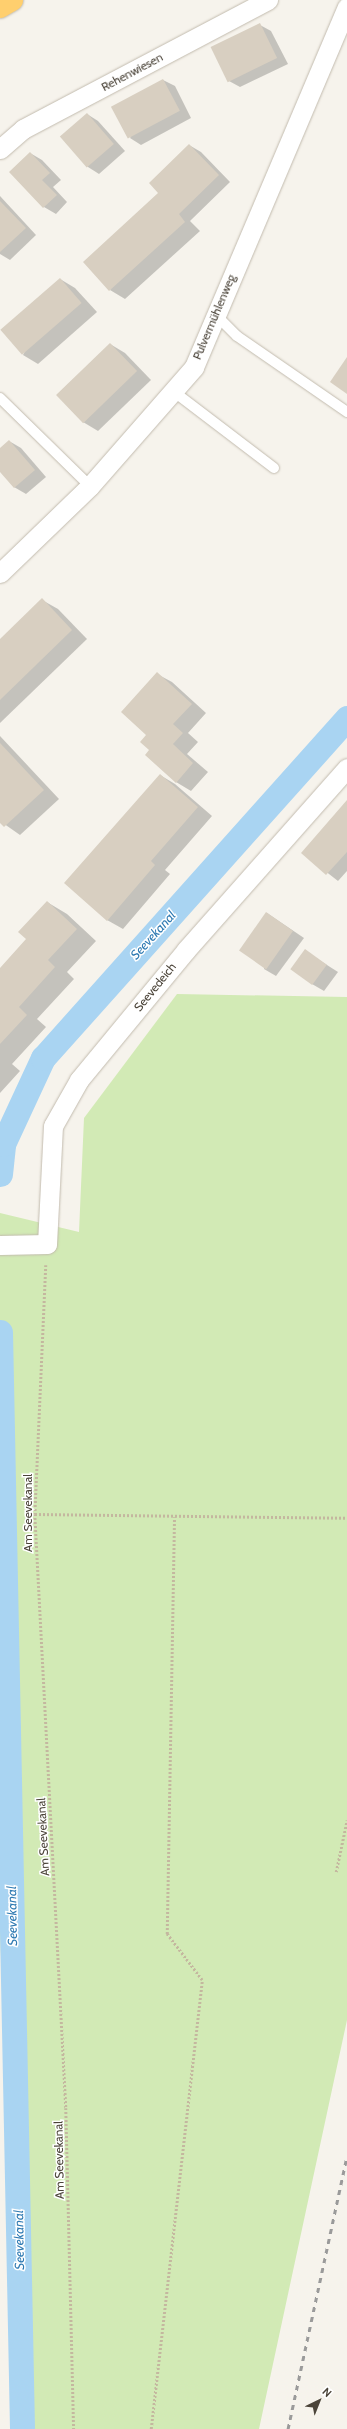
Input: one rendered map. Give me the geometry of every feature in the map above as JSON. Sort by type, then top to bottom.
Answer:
[{"type":"highway","points":[[0,7],[12,0]]},
{"type":"street","name":"Rehenwiesen","points":[[0,150],[23,129],[268,0]]},
{"type":"street","name":"Pulvermühlenweg","points":[[0,573],[90,486],[194,367],[215,314],[347,7]]},
{"type":"street","name":"Seevedeich","points":[[47,1244],[53,1126],[79,1080],[186,950],[347,768]]},
{"type":"street","points":[[0,1245],[47,1244]]},
{"type":"lane","points":[[215,314],[237,336],[347,412]]},
{"type":"lane","points":[[173,391],[274,468]]},
{"type":"lane","points":[[0,398],[90,486]]},
{"type":"path","name":"Am Seevekanal","points":[[47,1244],[35,1514],[66,2108],[74,2429]]},
{"type":"path","points":[[35,1514],[174,1517],[347,1518]]},
{"type":"path","points":[[151,2429],[202,1980],[167,1934],[174,1517]]},
{"type":"path","points":[[336,1872],[347,1820]]},
{"type":"green space","points":[[177,994],[347,997],[347,2020],[259,2429],[21,2429],[0,1933],[0,1213],[79,1232],[84,1118]]},
{"type":"building","points":[[260,23],[277,58],[228,82],[211,47]]},
{"type":"building","points":[[163,79],[180,111],[128,138],[111,107]]},
{"type":"building","points":[[87,113],[114,144],[87,168],[60,137]]},
{"type":"building","points":[[189,144],[219,175],[179,214],[185,222],[109,291],[83,262],[158,193],[149,183]]},
{"type":"building","points":[[30,152],[50,173],[42,180],[57,195],[43,208],[9,172]]},
{"type":"building","points":[[0,201],[26,228],[0,252]]},
{"type":"building","points":[[60,278],[82,303],[22,355],[0,330]]},
{"type":"building","points":[[110,343],[137,371],[83,423],[56,395]]},
{"type":"building","points":[[347,357],[347,394],[330,382]]},
{"type":"building","points":[[9,440],[35,470],[14,488],[0,472],[0,448]]},
{"type":"building","points":[[42,598],[72,630],[0,700],[0,639]]},
{"type":"building","points":[[157,672],[192,704],[173,724],[183,733],[173,744],[193,763],[176,783],[145,755],[149,750],[140,742],[146,735],[121,712]]},
{"type":"building","points":[[0,743],[44,790],[4,827],[0,823]]},
{"type":"building","points":[[160,774],[198,807],[151,861],[155,865],[107,921],[64,883]]},
{"type":"building","points":[[347,800],[347,852],[326,875],[301,853]]},
{"type":"building","points":[[47,901],[77,929],[48,960],[55,967],[19,1007],[27,1015],[0,1044],[0,968],[26,939],[18,932]]},
{"type":"building","points":[[266,912],[293,931],[266,969],[239,951]]},
{"type":"building","points":[[305,949],[327,965],[312,985],[290,969]]},
{"type":"waterway","name":"Seevekanal","points":[[0,1174],[3,1144],[43,1058],[347,718]]},
{"type":"waterway","name":"Seevekanal","points":[[0,1332],[22,2429]]},
{"type":"railway","points":[[288,2429],[347,2156]]}]
